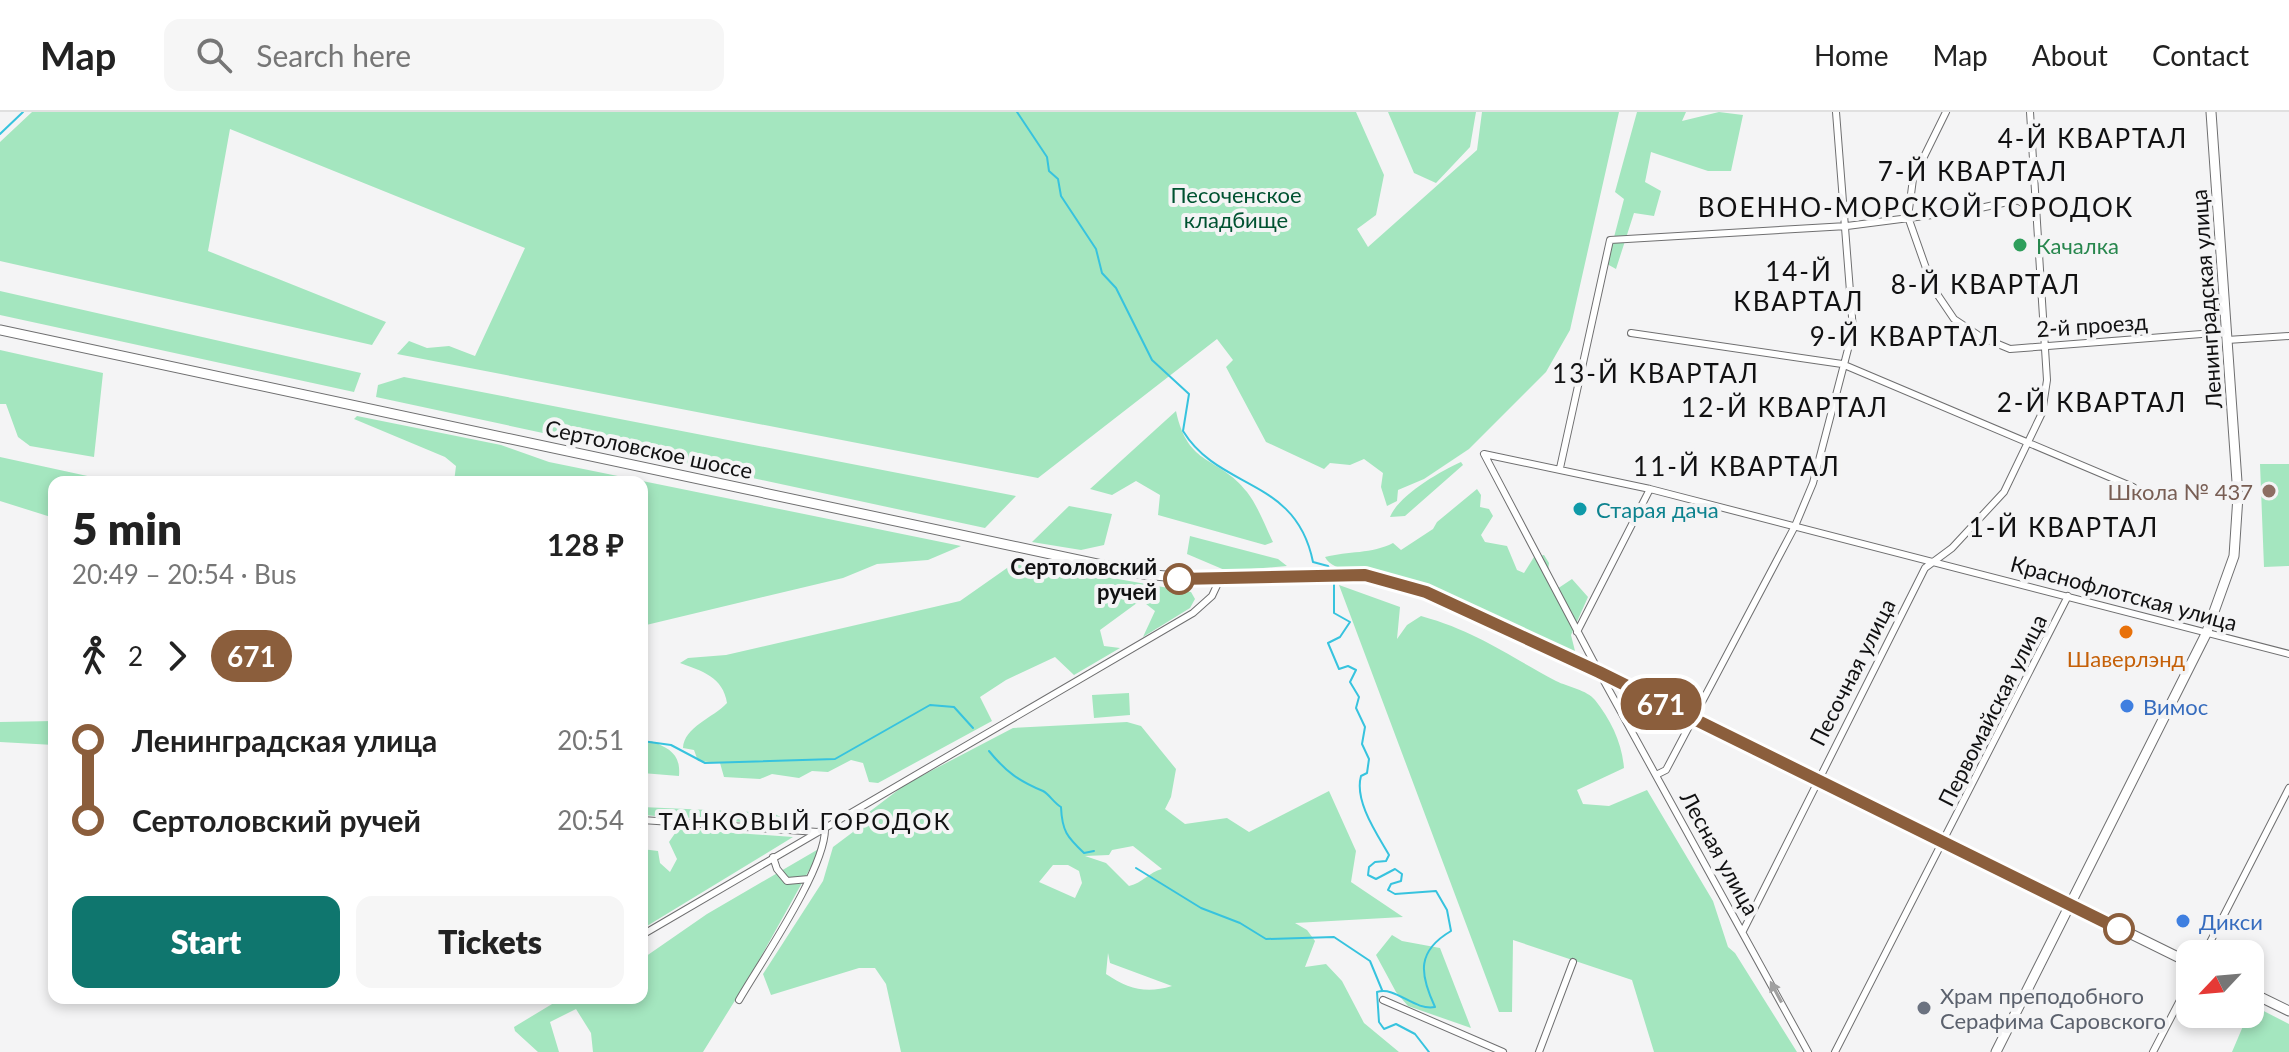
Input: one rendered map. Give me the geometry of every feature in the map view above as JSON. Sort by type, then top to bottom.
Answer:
[{"type":"main road","name":"Ленинградская улица","points":[[1996,1052],[2206,634],[2231,568],[2238,521],[2211,112]]},
{"type":"main road","name":"Сертоловское шоссе","points":[[0,330],[1134,572],[1219,581],[1344,575],[1384,578],[1416,588],[1599,672],[2176,956]]},
{"type":"main road","points":[[2264,999],[2289,1011]]},
{"type":"street","points":[[1656,775],[1666,770],[1795,526],[1813,483],[1853,330],[1836,112]]},
{"type":"street","name":"2-й проезд","points":[[1946,112],[1913,179],[1908,217],[1933,288],[1954,319],[1981,337],[2010,349],[2227,336],[2289,336]]},
{"type":"street","name":"Песочная улица","points":[[1743,931],[1925,568],[1988,512],[2004,492],[2042,413],[2047,380],[2030,112]]},
{"type":"street","points":[[1560,468],[1610,240],[1847,226],[1971,210],[2017,200],[2037,211]]},
{"type":"street","points":[[1631,333],[1842,364],[2133,487]]},
{"type":"street","name":"Краснофлотская улица","points":[[1484,454],[1650,489],[2289,654]]},
{"type":"street","name":"Лесная улица","points":[[1484,454],[1577,632],[1808,1052]]},
{"type":"street","points":[[1577,632],[1650,489]]},
{"type":"street","points":[[648,931],[1193,613],[1212,596],[1219,581]]},
{"type":"street","name":"Первомайская улица","points":[[1835,1052],[1945,844],[2068,596]]},
{"type":"street","points":[[2211,940],[2289,788]]},
{"type":"street","points":[[648,820],[822,830]]},
{"type":"street","points":[[739,1000],[809,879],[826,842],[822,830]]},
{"type":"street","points":[[773,857],[780,874],[787,881],[809,879]]},
{"type":"street","points":[[1539,1052],[1573,962]]},
{"type":"street","points":[[1383,1000],[1501,1052]]},
{"type":"street","points":[[2153,1052],[2176,1008]]},
{"type":"green space","name":"Песоченское кладбище","points":[[32,112],[1356,112],[1384,175],[1376,215],[1357,229],[1368,247],[1477,150],[1482,112],[1619,112],[1570,330],[1546,372],[1469,449],[1424,479],[1398,490],[1397,501],[1387,506],[1381,487],[1383,473],[1364,459],[1350,465],[1330,463],[1324,469],[1266,442],[1226,367],[1233,360],[1217,339],[1038,478],[397,354],[409,341],[427,348],[449,346],[475,356],[525,248],[230,129],[208,251],[386,322],[372,345],[0,261],[0,142]]},
{"type":"green space","points":[[1388,112],[1476,112],[1470,147],[1436,183],[1414,173]]},
{"type":"green space","points":[[1637,112],[1686,112],[1682,121],[1719,112],[1743,115],[1731,171],[1708,171],[1651,152],[1645,182],[1661,191],[1654,216],[1634,213],[1616,269],[1607,264],[1624,199],[1615,192]]},
{"type":"green space","points":[[0,291],[361,373],[354,392],[0,315]]},
{"type":"green space","points":[[0,350],[103,373],[94,457],[30,446],[18,437],[6,404],[0,404]]},
{"type":"green space","points":[[404,377],[1016,496],[985,528],[376,397],[378,385]]},
{"type":"green space","points":[[1176,411],[1181,429],[1196,452],[1236,480],[1247,492],[1273,542],[1265,545],[1158,515],[1160,495],[1136,481],[1112,495],[1090,489]]},
{"type":"green space","points":[[357,416],[501,445],[549,462],[618,476],[455,476],[456,466],[445,457],[354,419]]},
{"type":"green space","points":[[0,457],[87,476],[48,476],[48,516],[0,501]]},
{"type":"green space","points":[[1461,462],[1463,465],[1405,516],[1390,517],[1411,493]]},
{"type":"green space","points":[[2260,464],[2289,464],[2289,566],[2264,567]]},
{"type":"green space","points":[[648,482],[961,546],[928,560],[877,564],[843,578],[648,625]]},
{"type":"green space","points":[[1477,489],[1481,495],[1480,507],[1489,509],[1493,516],[1481,535],[1485,542],[1507,546],[1517,570],[1524,573],[1534,557],[1544,555],[1549,563],[1547,580],[1551,589],[1557,589],[1572,579],[1588,597],[1571,635],[1576,655],[1432,591],[1382,574],[1343,569],[1325,557],[1377,549],[1393,543],[1401,550],[1433,529],[1437,522]]},
{"type":"green space","points":[[1069,506],[1112,514],[1104,545],[1081,550],[1032,542]]},
{"type":"green space","points":[[1190,536],[1278,559],[1287,566],[1227,571],[1187,554]]},
{"type":"green space","points":[[1017,561],[1191,592],[1195,599],[1190,608],[1143,637],[1155,611],[1141,600],[1100,630],[1104,646],[1120,648],[1074,675],[1055,657],[1006,680],[980,697],[992,721],[878,783],[869,782],[863,763],[851,760],[828,772],[812,771],[799,778],[772,774],[760,779],[724,777],[720,763],[698,761],[694,750],[683,748],[688,734],[727,703],[716,681],[680,663],[688,658],[726,655],[960,601]]},
{"type":"green space","points":[[1339,585],[1400,607],[1397,639],[1407,625],[1421,616],[1441,622],[1476,637],[1595,700],[1615,732],[1624,768],[1577,790],[1583,804],[1609,806],[1647,790],[1713,901],[1728,947],[1735,953],[1797,1052],[1654,1052],[1632,980],[1513,940],[1512,1012],[1499,1012]]},
{"type":"green space","points":[[1129,693],[1130,715],[1094,718],[1092,695]]},
{"type":"green space","points":[[48,721],[48,745],[0,742],[0,722]]},
{"type":"green space","points":[[1127,722],[1141,726],[1176,769],[1171,797],[1165,809],[1185,824],[1227,818],[1249,832],[1329,791],[1356,851],[1351,882],[1403,917],[1295,923],[1307,930],[1315,941],[1305,967],[1326,964],[1342,981],[1364,1023],[1399,1052],[901,1052],[886,984],[875,968],[859,968],[771,995],[763,974],[823,881],[833,847],[853,832],[852,825],[906,784],[1013,728]],"holes":[[[1133,846],[1162,869],[1129,886],[1106,863],[1085,856],[1109,855],[1112,850]],[[1053,865],[1068,865],[1079,871],[1082,883],[1075,898],[1039,882]],[[1108,953],[1110,963],[1172,986],[1154,990],[1138,989],[1106,974]]]},
{"type":"green space","points":[[648,743],[663,746],[676,757],[679,776],[648,773]]},
{"type":"green space","points":[[648,807],[773,813],[786,820],[785,825],[648,815]]},
{"type":"green space","points":[[678,829],[793,837],[648,925],[648,850],[658,851],[660,863],[670,872],[677,859],[669,842]]},
{"type":"green space","points":[[822,847],[749,978],[703,1052],[593,1052],[591,1033],[576,1009],[550,1022],[559,1052],[538,1052],[515,1031],[514,1027],[552,1004],[648,1004],[648,955],[707,914]]},
{"type":"green space","points":[[1392,935],[1402,941],[1440,948],[1471,1028],[1408,1006],[1396,992],[1376,955]]},
{"type":"green space","points":[[2264,1011],[2289,1024],[2289,1052],[2232,1052],[2242,1028],[2264,1028]]},
{"type":"waterway","name":"Сертоловский ручей","points":[[0,134],[23,112]]},
{"type":"waterway","name":"Сертоловский ручей","points":[[1017,112],[1047,157],[1049,171],[1058,179],[1061,196],[1096,249],[1102,273],[1116,288],[1152,360],[1189,394],[1183,431],[1217,465],[1256,487],[1291,514],[1304,534],[1313,562],[1328,566],[1331,573]]},
{"type":"waterway","name":"Сертоловский ручей","points":[[1334,579],[1334,613],[1350,622],[1340,637],[1328,643],[1339,669],[1348,666],[1356,670],[1350,682],[1359,697],[1356,708],[1365,727],[1362,744],[1369,759],[1367,773],[1361,776],[1361,796],[1368,817],[1389,855],[1386,861],[1375,862],[1369,867],[1368,875],[1376,879],[1395,869],[1402,874],[1401,881],[1391,884],[1388,890],[1395,894],[1436,891],[1447,910],[1451,931],[1432,947],[1424,964],[1426,984],[1435,1007],[1420,1006],[1391,992],[1377,992],[1379,1022],[1384,1029],[1396,1024],[1415,1034],[1429,1052]]},
{"type":"waterway","points":[[648,742],[671,745],[705,763],[835,759],[930,705],[954,707],[973,728]]},
{"type":"waterway","points":[[989,751],[1013,775],[1045,792],[1061,807],[1064,828],[1070,838],[1084,853],[1094,851]]},
{"type":"waterway","points":[[1136,868],[1201,908],[1240,923],[1266,939],[1334,937],[1370,961],[1382,990]]},
{"type":"bus line","name":"671","points":[[1179,579],[1246,581],[1365,575],[1405,584],[1599,672],[2119,929]]},
{"type":"place","name":"Качалка","points":[[2020,245]]},
{"type":"place","name":"Школа № 437","points":[[2269,491]]},
{"type":"place","name":"Старая дача","points":[[1580,509]]},
{"type":"place","name":"Сертоловский ручей","points":[[1179,579]]},
{"type":"place","name":"Шаверлэнд","points":[[2126,632]]},
{"type":"place","name":"Вимос","points":[[2127,706]]},
{"type":"place","name":"Дикси","points":[[2183,921]]},
{"type":"place","name":"Храм преподобного Серафима Саровского","points":[[1924,1008]]},
{"type":"district","name":"4-Й КВАРТАЛ","points":[[2093,138]]},
{"type":"district","name":"7-Й КВАРТАЛ","points":[[1973,171]]},
{"type":"district","name":"ВОЕННО-МОРСКОЙ ГОРОДОК","points":[[1916,207]]},
{"type":"district","name":"8-Й КВАРТАЛ","points":[[1986,284]]},
{"type":"district","name":"14-Й КВАРТАЛ","points":[[1799,286]]},
{"type":"district","name":"9-Й КВАРТАЛ","points":[[1905,336]]},
{"type":"district","name":"13-Й КВАРТАЛ","points":[[1656,373]]},
{"type":"district","name":"2-Й КВАРТАЛ","points":[[2092,402]]},
{"type":"district","name":"12-Й КВАРТАЛ","points":[[1785,407]]},
{"type":"district","name":"11-Й КВАРТАЛ","points":[[1737,466]]},
{"type":"district","name":"1-Й КВАРТАЛ","points":[[2064,527]]},
{"type":"district","name":"ТАНКОВЫЙ ГОРОДОК","points":[[805,820]]}]
